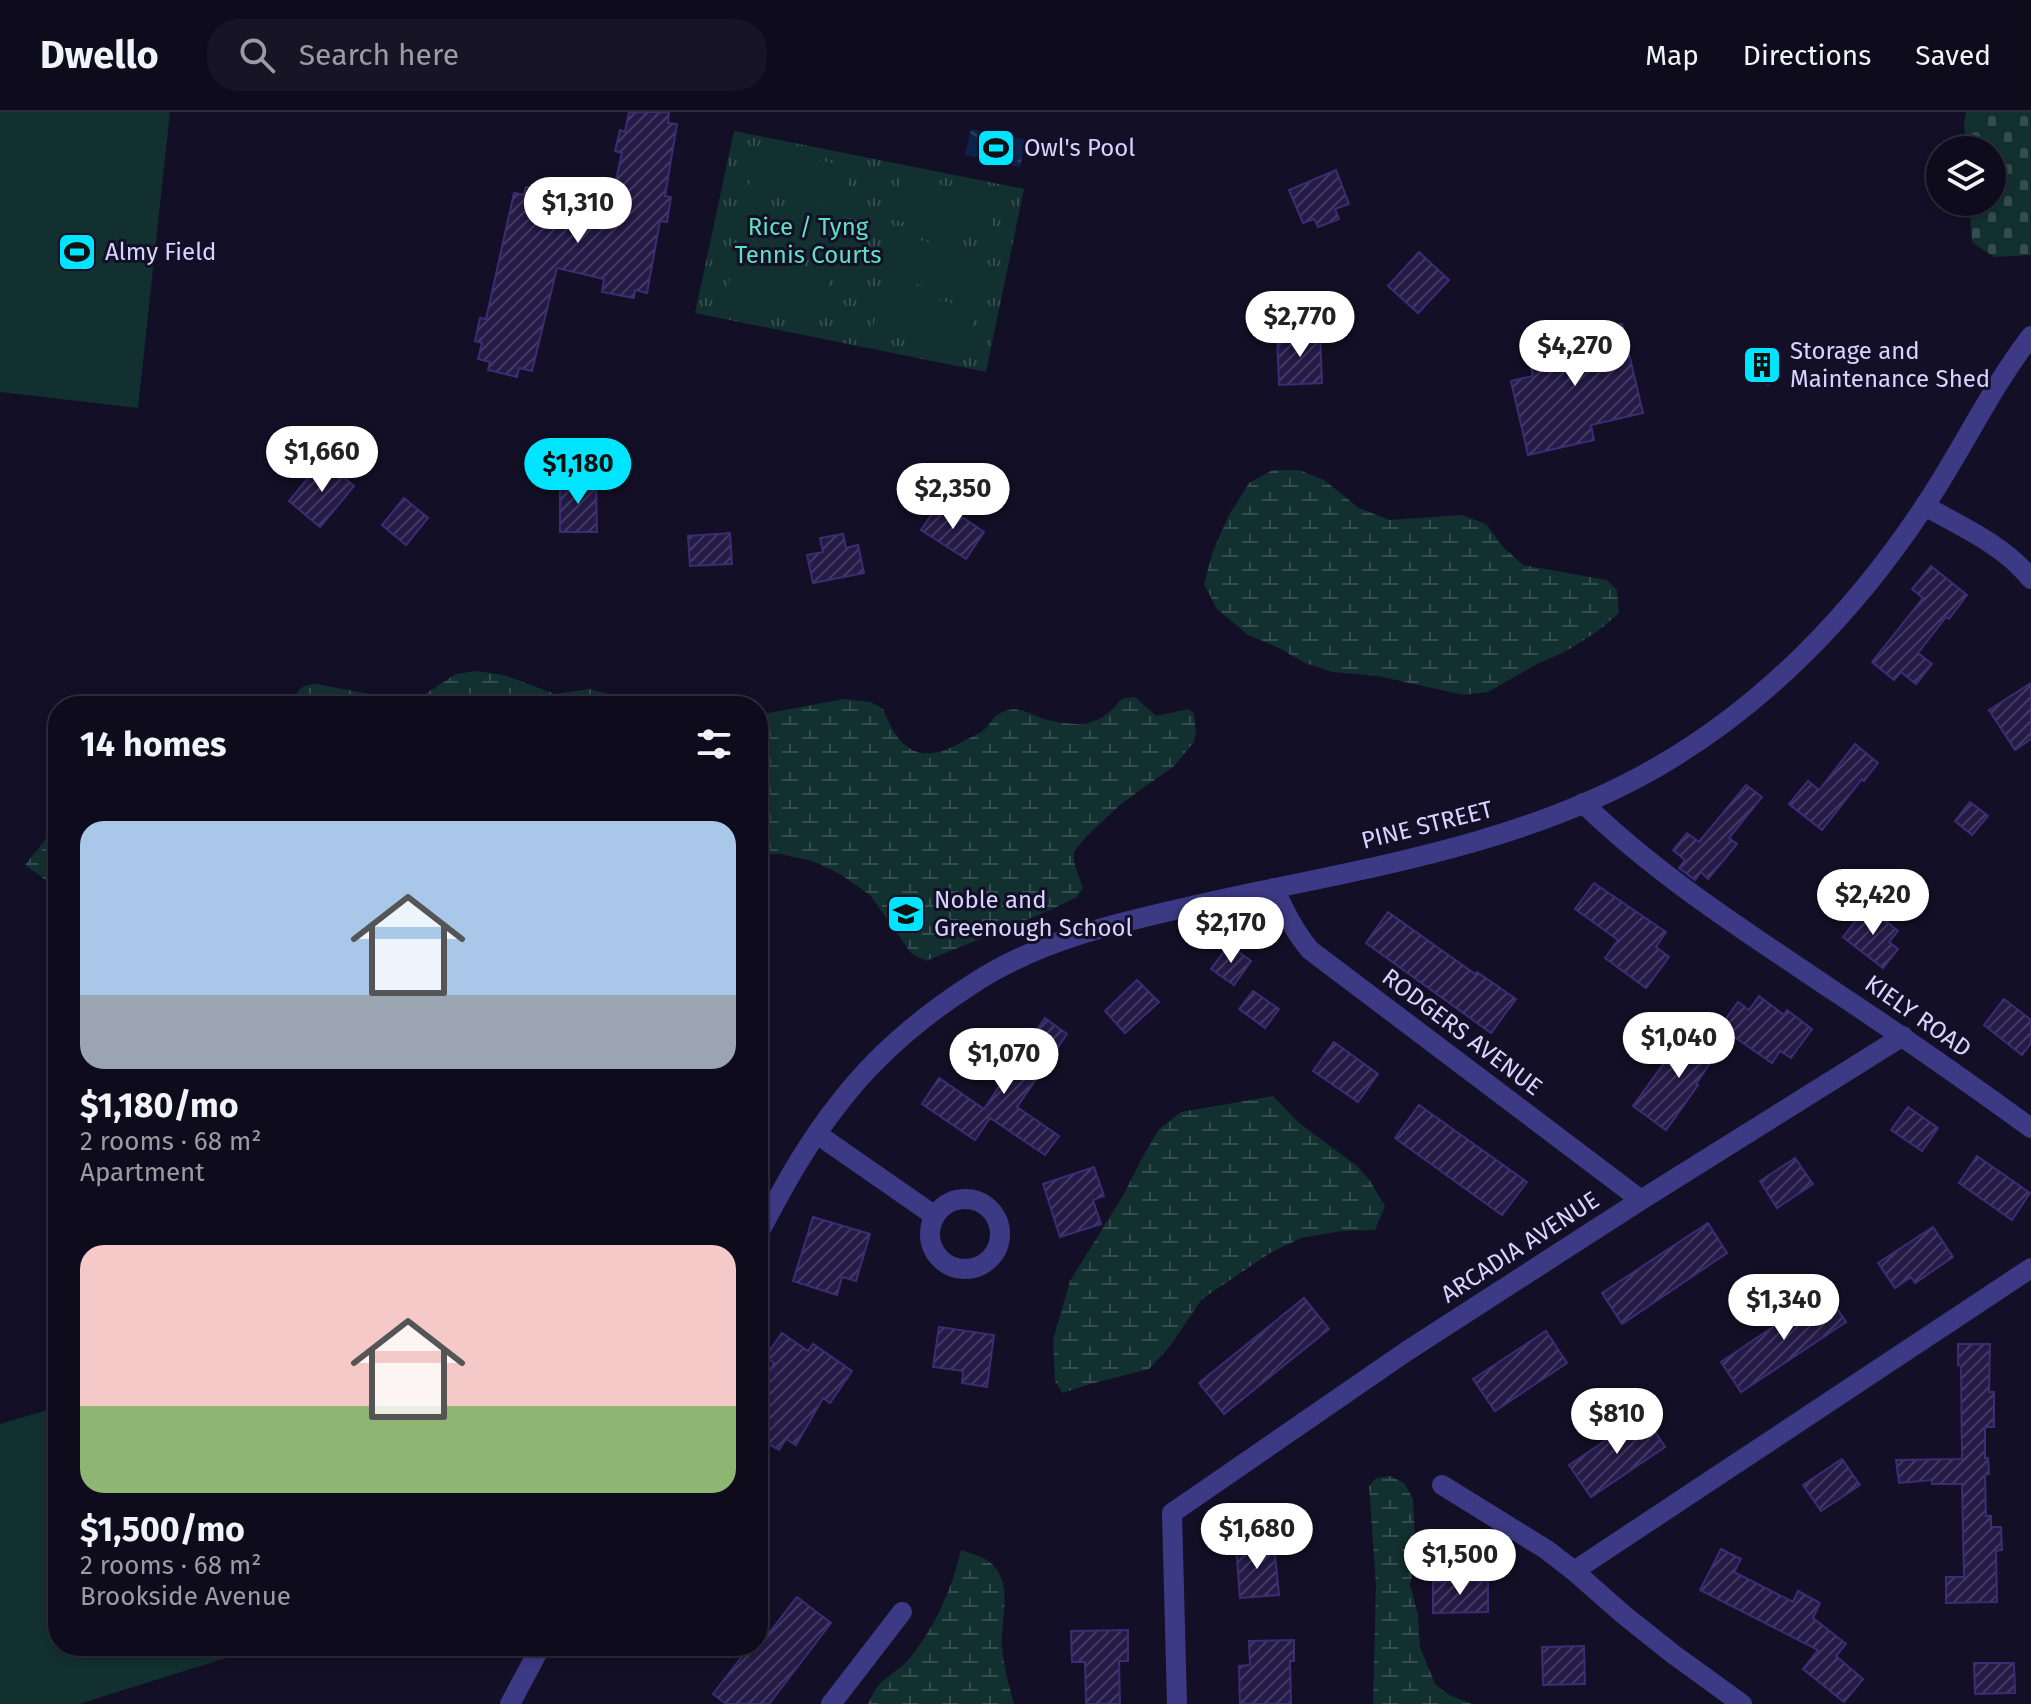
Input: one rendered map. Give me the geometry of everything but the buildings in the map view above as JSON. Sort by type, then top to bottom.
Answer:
[{"type":"street","name":"PINE STREET","points":[[768,1217],[792,1173],[841,1100],[886,1051],[944,1004],[1007,964],[1043,947],[1096,929],[1506,834],[1624,785],[1697,742],[1791,667],[1846,610],[1925,506],[1987,399],[2031,336]]},
{"type":"street","points":[[1925,506],[2012,558],[2031,579]]},
{"type":"street","name":"KIELY ROAD","points":[[1583,803],[1618,837],[1686,890],[1903,1036],[2031,1128]]},
{"type":"street","name":"RODGERS AVENUE","points":[[1274,888],[1288,919],[1310,950],[1641,1200]]},
{"type":"street","name":"ARCADIA AVENUE","points":[[1177,1704],[1172,1513],[1407,1351],[1903,1036]]},
{"type":"street","points":[[817,1134],[935,1216]]},
{"type":"street","points":[[1574,1571],[2031,1268]]},
{"type":"street","points":[[1442,1485],[1547,1550],[1673,1654],[1742,1704]]},
{"type":"street","points":[[831,1704],[902,1612]]},
{"type":"street","points":[[510,1704],[536,1656]]},
{"type":"green space","name":"Almy Field","points":[[0,112],[170,112],[138,408],[0,392]]},
{"type":"green space","points":[[1966,112],[2031,112],[2031,255],[1994,257],[1972,242],[1970,216],[2006,216],[2006,136],[1965,136]]},
{"type":"green space","name":"Rice / Tyng Tennis Courts","points":[[734,131],[1024,189],[986,372],[695,313]]},
{"type":"green space","points":[[757,148],[852,167],[843,210],[748,191]]},
{"type":"green space","points":[[902,177],[997,196],[988,239],[894,220]]},
{"type":"green space","points":[[747,202],[841,222],[832,265],[738,245]]},
{"type":"green space","points":[[891,234],[986,254],[977,297],[883,277]]},
{"type":"green space","points":[[734,259],[829,278],[820,321],[726,302]]},
{"type":"green space","points":[[881,289],[976,308],[967,351],[872,332]]},
{"type":"green space","points":[[1273,470],[1299,470],[1324,480],[1359,508],[1389,520],[1462,515],[1486,524],[1504,548],[1523,565],[1607,580],[1617,590],[1619,613],[1565,652],[1488,692],[1464,695],[1378,676],[1333,672],[1305,663],[1248,635],[1217,609],[1204,584],[1213,551],[1228,517],[1249,483]]},
{"type":"green space","points":[[476,671],[504,675],[555,694],[590,689],[615,696],[422,696],[456,674]]},
{"type":"green space","points":[[316,684],[380,696],[296,696],[303,687]]},
{"type":"green space","points":[[1135,697],[1156,716],[1188,709],[1194,713],[1194,742],[1174,766],[1121,804],[1087,836],[1074,852],[1074,862],[1083,888],[1077,897],[1050,910],[926,961],[911,953],[870,895],[840,874],[812,861],[768,854],[768,713],[844,699],[871,702],[883,709],[903,743],[920,753],[931,753],[979,733],[997,715],[1009,710],[1022,710],[1044,719],[1081,724],[1103,717],[1122,699]]},
{"type":"green space","points":[[48,836],[48,882],[25,865]]},
{"type":"green space","points":[[1273,1096],[1298,1122],[1357,1166],[1370,1181],[1385,1206],[1375,1230],[1341,1231],[1301,1238],[1270,1253],[1202,1299],[1170,1346],[1149,1369],[1062,1393],[1055,1381],[1053,1340],[1070,1281],[1124,1194],[1159,1129],[1181,1112]]},
{"type":"green space","points":[[48,1410],[48,1656],[232,1656],[79,1704],[0,1704],[0,1424]]},
{"type":"green space","points":[[1390,1476],[1404,1483],[1413,1499],[1416,1559],[1410,1585],[1418,1615],[1420,1647],[1435,1684],[1449,1695],[1472,1704],[1373,1704],[1376,1585],[1369,1486],[1376,1478]]},
{"type":"green space","points":[[961,1550],[985,1559],[1001,1577],[1005,1599],[1002,1648],[1014,1704],[868,1704],[877,1687],[906,1662],[927,1634],[948,1593]]},
{"type":"water","name":"Owl's Pool","points":[[971,129],[1026,140],[1020,167],[965,155]]},
{"type":"place","name":"Owl's Pool","points":[[996,148]]},
{"type":"place","name":"Almy Field","points":[[77,252]]},
{"type":"place","name":"Storage and Maintenance Shed","points":[[1762,365]]},
{"type":"place","name":"Noble and Greenough School","points":[[906,914]]}]
